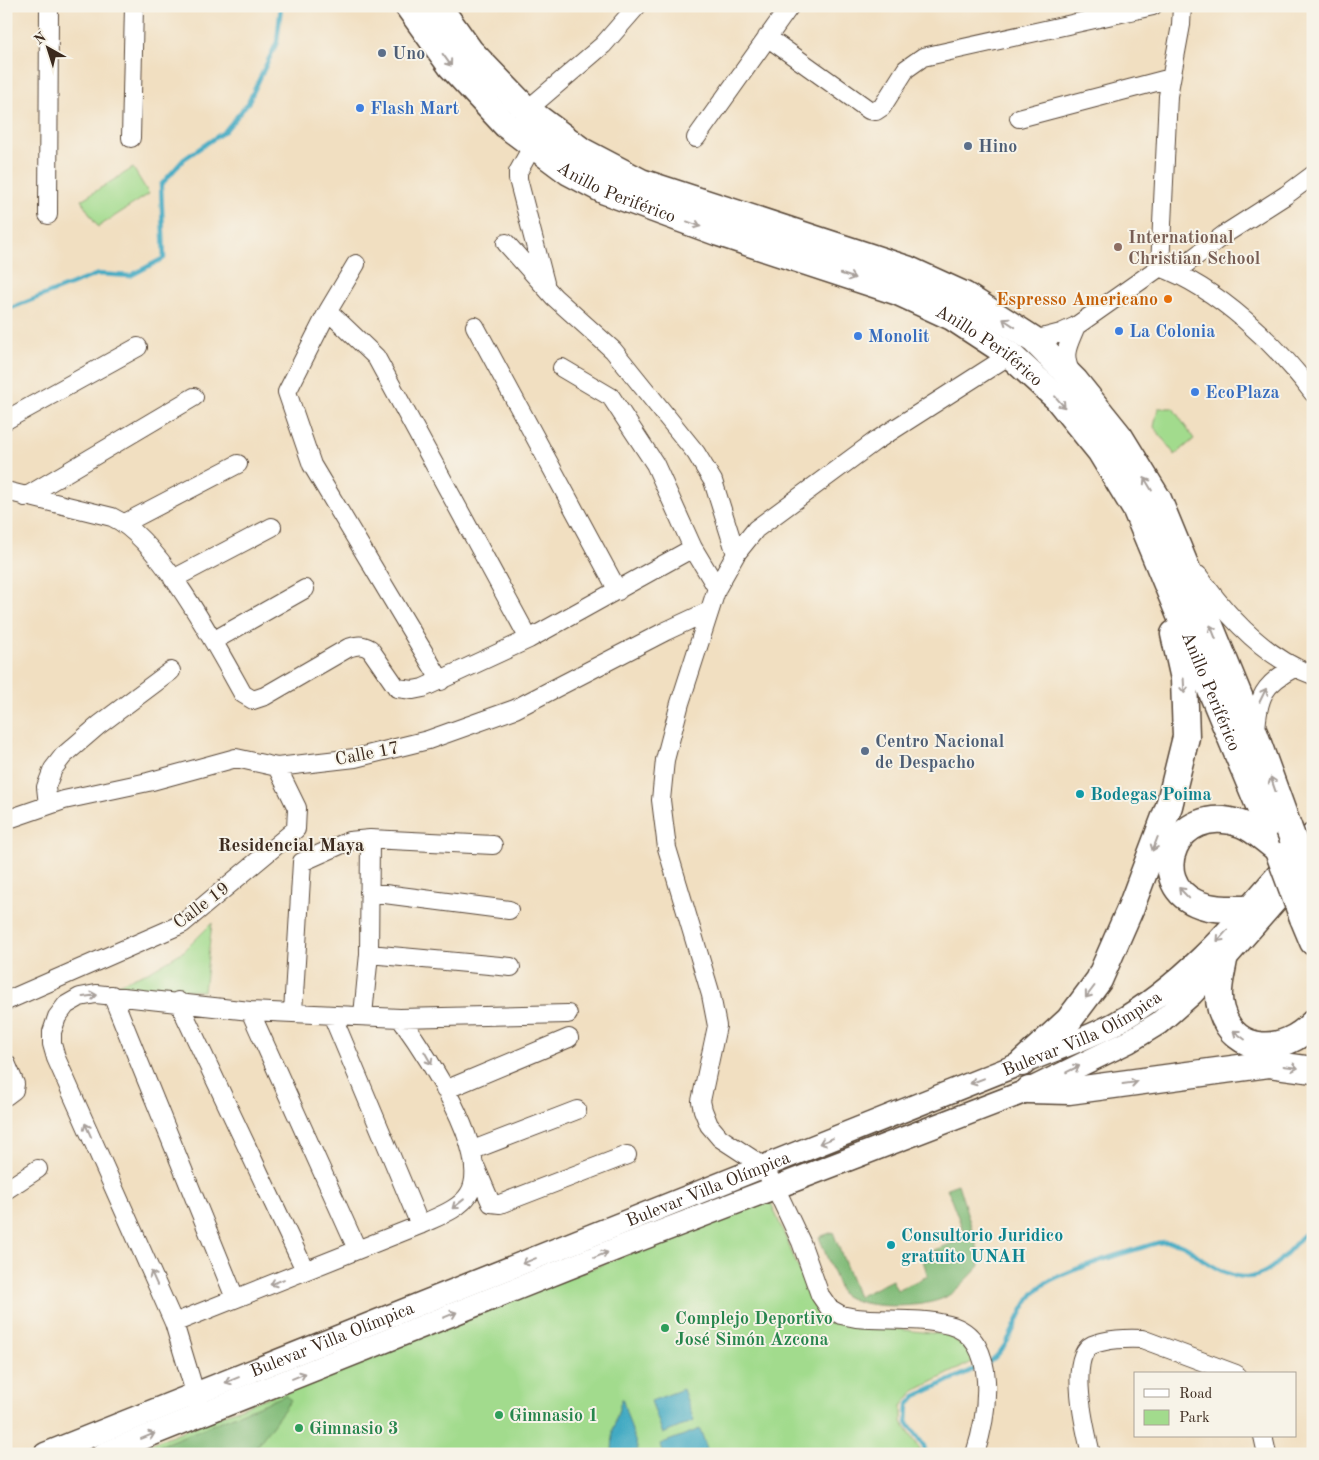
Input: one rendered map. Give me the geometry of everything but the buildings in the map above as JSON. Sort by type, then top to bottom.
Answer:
[{"type":"highway","name":"Anillo Periférico","points":[[408,6],[451,66],[506,125],[569,172],[605,191],[720,233],[898,292],[952,317],[1010,355],[1057,398],[1100,451],[1136,510],[1161,570],[1312,890]]},
{"type":"highway","name":"Anillo Periférico","points":[[438,6],[470,51],[527,110],[582,151],[641,182],[907,269],[964,295],[1034,340],[1075,381],[1120,437],[1158,499],[1255,735],[1289,842],[1308,930]]},
{"type":"highway","points":[[1022,1063],[1069,1020],[1099,980],[1131,906],[1169,806],[1186,737],[1184,689],[1161,570]]},
{"type":"highway","points":[[1246,909],[1214,909],[1195,903],[1182,893],[1172,877],[1170,858],[1177,841],[1187,829],[1204,820],[1223,819],[1244,824],[1289,842]]},
{"type":"highway","points":[[1224,960],[1218,990],[1221,1009],[1228,1025],[1242,1039],[1262,1046],[1282,1045],[1299,1037],[1313,1023]]},
{"type":"highway","points":[[1029,1090],[1069,1091],[1269,1064],[1313,1070]]},
{"type":"main road","name":"Bulevar Villa Olímpica","points":[[103,1454],[198,1404],[763,1166],[1022,1063],[1116,1023],[1146,1004],[1177,980],[1246,909],[1289,842]]},
{"type":"main road","name":"Bulevar Villa Olímpica","points":[[45,1454],[198,1404],[776,1189],[1029,1090],[1128,1042],[1159,1023],[1224,960],[1313,857]]},
{"type":"street","points":[[48,215],[49,6]]},
{"type":"street","points":[[131,138],[134,6]]},
{"type":"street","points":[[527,110],[603,45],[637,6]]},
{"type":"street","points":[[696,138],[790,6]]},
{"type":"street","points":[[767,37],[869,110],[876,111],[882,107],[906,69],[922,57],[1153,6]]},
{"type":"street","points":[[1168,270],[1162,186],[1171,78],[1182,6]]},
{"type":"street","points":[[1019,118],[1171,78]]},
{"type":"street","points":[[533,145],[518,172],[518,179],[546,286]]},
{"type":"street","points":[[1034,340],[1061,333],[1076,326],[1225,234],[1313,175]]},
{"type":"street","points":[[506,243],[554,297],[613,350],[705,466],[713,481],[736,554]]},
{"type":"street","points":[[356,264],[328,311],[287,392],[312,466],[441,681]]},
{"type":"street","points":[[1168,270],[1201,287],[1273,345],[1313,393]]},
{"type":"street","points":[[328,311],[376,357],[529,639]]},
{"type":"street","points":[[475,326],[618,591]]},
{"type":"street","points":[[1075,381],[1065,362],[1066,348],[1076,326]]},
{"type":"street","points":[[6,420],[138,347]]},
{"type":"street","points":[[975,1454],[981,1435],[987,1382],[978,1351],[967,1334],[950,1325],[856,1318],[829,1308],[820,1295],[801,1242],[763,1166],[720,1138],[709,1125],[701,1101],[717,1026],[711,995],[667,848],[661,800],[667,750],[709,611],[717,588],[736,554],[756,529],[874,442],[1010,355]]},
{"type":"street","points":[[562,368],[611,397],[655,464],[694,548],[717,588]]},
{"type":"street","points":[[25,497],[194,397]]},
{"type":"street","points":[[125,523],[238,464]]},
{"type":"street","points":[[6,491],[105,515],[125,523],[138,534],[173,579],[213,641],[243,694],[253,700],[265,696],[348,648],[357,645],[364,645],[370,649],[396,688],[413,690],[441,681],[529,639],[694,548]]},
{"type":"street","points":[[173,579],[272,527]]},
{"type":"street","points":[[1176,543],[1212,596],[1255,641],[1294,668],[1313,675]]},
{"type":"street","points":[[213,641],[305,589]]},
{"type":"street","name":"Calle 17","points":[[6,820],[48,805],[148,782],[236,758],[277,768],[355,758],[410,744],[516,709],[666,630],[709,611]]},
{"type":"street","points":[[1255,735],[1258,708],[1265,690],[1277,677],[1294,668]]},
{"type":"street","points":[[48,805],[46,787],[53,769],[63,756],[99,725],[171,671]]},
{"type":"street","name":"Calle 19","points":[[6,1001],[182,924],[296,829],[296,808],[277,768]]},
{"type":"street","points":[[293,1012],[302,862],[349,842],[370,839],[493,845]]},
{"type":"street","points":[[363,1015],[369,954],[370,839]]},
{"type":"street","points":[[369,892],[509,910]]},
{"type":"street","points":[[369,954],[511,966]]},
{"type":"street","points":[[112,995],[236,1298]]},
{"type":"street","points":[[198,1404],[174,1323],[52,1044],[52,1032],[57,1017],[66,1005],[80,997],[112,995],[250,1010],[400,1018],[568,1014]]},
{"type":"street","points":[[178,1001],[305,1270]]},
{"type":"street","points":[[250,1010],[357,1249]]},
{"type":"street","points":[[332,1015],[420,1225]]},
{"type":"street","points":[[400,1018],[426,1053],[445,1090],[474,1157],[487,1197],[491,1203],[500,1204],[627,1155]]},
{"type":"street","points":[[445,1090],[569,1038]]},
{"type":"street","points":[[6,1063],[14,1084],[14,1090],[6,1096]]},
{"type":"street","points":[[474,1157],[577,1110]]},
{"type":"street","points":[[174,1323],[420,1225],[458,1206],[469,1194],[475,1176],[474,1157]]},
{"type":"street","points":[[6,1190],[38,1169]]},
{"type":"street","points":[[1091,1454],[1082,1415],[1080,1366],[1084,1353],[1091,1346],[1130,1338],[1142,1339],[1231,1372]]},
{"type":"street","points":[[1263,1438],[1267,1454]]},
{"type":"green space","points":[[133,168],[149,194],[98,227],[81,200]]},
{"type":"green space","points":[[1158,408],[1173,408],[1194,439],[1175,455],[1154,427]]},
{"type":"green space","points":[[212,923],[204,991],[113,986],[150,971],[184,951]]},
{"type":"green space","points":[[958,1184],[977,1245],[980,1266],[959,1287],[946,1297],[936,1301],[923,1304],[892,1306],[850,1299],[841,1293],[819,1237],[833,1232],[858,1297],[892,1280],[897,1290],[928,1276],[921,1255],[966,1238],[947,1188]]},
{"type":"green space","name":"Complejo Deportivo José Simón Azcona","points":[[769,1198],[814,1305],[822,1312],[861,1325],[948,1335],[962,1345],[974,1361],[914,1391],[902,1406],[902,1422],[920,1449],[921,1454],[125,1454]]},
{"type":"green space","points":[[286,1395],[291,1400],[251,1454],[139,1454]]},
{"type":"water","points":[[683,1389],[694,1421],[663,1434],[651,1401]]},
{"type":"water","points":[[622,1398],[639,1454],[612,1454],[613,1430]]},
{"type":"water","points":[[700,1429],[709,1454],[664,1454],[660,1444]]},
{"type":"waterway","points":[[6,310],[98,274],[130,276],[164,258],[161,185],[184,159],[225,131],[248,103],[277,42],[281,6]]},
{"type":"waterway","points":[[988,1363],[1006,1344],[1030,1298],[1039,1288],[1062,1275],[1109,1258],[1163,1242],[1180,1244],[1224,1272],[1241,1277],[1254,1276],[1266,1271],[1278,1262],[1313,1225]]},
{"type":"waterway","points":[[926,1454],[924,1446],[907,1422],[908,1405],[916,1396],[979,1367]]},
{"type":"place","name":"Uno","points":[[382,53]]},
{"type":"place","name":"Flash Mart","points":[[360,108]]},
{"type":"place","name":"Hino","points":[[968,146]]},
{"type":"place","name":"International Christian School","points":[[1118,247]]},
{"type":"place","name":"Espresso Americano","points":[[1168,299]]},
{"type":"place","name":"La Colonia","points":[[1119,331]]},
{"type":"place","name":"Monolit","points":[[858,336]]},
{"type":"place","name":"EcoPlaza","points":[[1195,392]]},
{"type":"place","name":"Centro Nacional de Despacho","points":[[865,751]]},
{"type":"place","name":"Bodegas Poima","points":[[1080,794]]},
{"type":"place","name":"Consultorio Juridico gratuito UNAH","points":[[891,1245]]},
{"type":"place","name":"Complejo Deportivo José Simón Azcona","points":[[665,1328]]},
{"type":"place","name":"Gimnasio 1","points":[[499,1415]]},
{"type":"place","name":"Gimnasio 3","points":[[299,1428]]},
{"type":"district","name":"Residencial Maya","points":[[291,844]]}]
